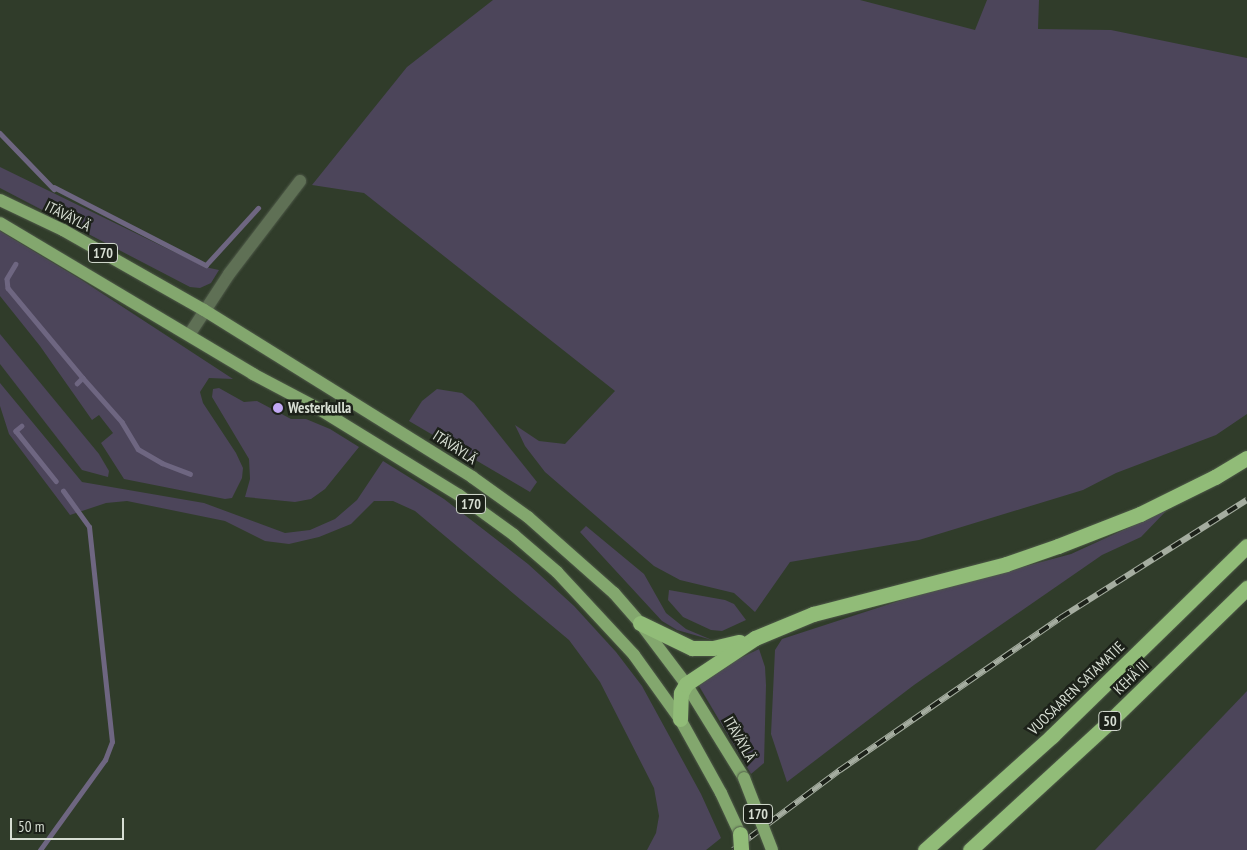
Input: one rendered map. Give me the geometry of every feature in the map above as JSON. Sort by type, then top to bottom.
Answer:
[{"type":"highway","points":[[680,719],[681,694],[686,684],[705,668],[755,638],[813,614],[1006,564],[1058,546],[1140,514],[1247,458]]},
{"type":"highway","name":"VUOSAAREN SATAMATIE","points":[[925,850],[1052,736],[1247,546]]},
{"type":"highway","name":"KEHÄ III","points":[[970,850],[1106,725],[1247,588]]},
{"type":"highway","points":[[640,623],[692,648],[713,648],[755,638]]},
{"type":"highway","points":[[740,834],[741,850]]},
{"type":"main road","name":"ITÄVÄYLÄ","points":[[0,200],[63,230],[204,310],[504,500],[576,557],[640,623],[686,684],[744,778],[772,850]]},
{"type":"main road","name":"170","points":[[0,223],[459,495],[514,535],[557,572],[634,655],[680,719],[722,793],[746,850]]},
{"type":"street","points":[[188,335],[204,310],[300,181]]},
{"type":"shaded area","points":[[493,0],[860,0],[975,30],[987,0],[1039,0],[1038,29],[1111,30],[1247,58],[1247,414],[1216,435],[1116,473],[1083,490],[919,540],[790,562],[755,612],[734,593],[680,580],[654,566],[545,472],[525,446],[515,425],[539,441],[565,444],[615,391],[364,193],[312,185],[407,67]]},
{"type":"shaded area","points":[[0,167],[205,267],[219,270],[211,283],[200,288],[190,287],[0,188]]},
{"type":"shaded area","points":[[0,231],[80,279],[233,379],[209,378],[200,392],[203,403],[236,453],[243,468],[242,478],[232,498],[225,499],[124,479],[101,443],[113,433],[99,415],[92,420],[40,346],[0,296]]},
{"type":"shaded area","points":[[0,334],[99,454],[109,471],[108,477],[82,470],[0,364]]},
{"type":"shaded area","points":[[0,383],[82,482],[204,503],[285,533],[310,530],[335,519],[357,500],[383,461],[444,499],[528,564],[574,606],[616,652],[642,686],[701,794],[721,838],[706,850],[647,850],[656,833],[659,816],[654,788],[600,682],[569,640],[415,511],[393,501],[374,501],[351,524],[319,537],[289,544],[265,541],[225,521],[127,501],[106,503],[70,515],[9,434],[0,406]]},
{"type":"shaded area","points":[[219,388],[244,402],[257,401],[291,419],[306,419],[330,429],[359,447],[325,489],[311,499],[295,502],[245,497],[250,479],[249,459],[212,397],[213,389]]},
{"type":"shaded area","points":[[437,389],[462,393],[474,403],[537,482],[530,492],[409,421],[422,401]]},
{"type":"shaded area","points":[[1167,510],[1141,537],[1102,555],[914,685],[787,782],[771,734],[775,650],[782,639],[911,597],[1071,554]]},
{"type":"shaded area","points":[[586,526],[644,574],[666,613],[686,629],[712,640],[677,630],[662,621],[580,532]]},
{"type":"shaded area","points":[[669,590],[725,600],[734,604],[746,620],[722,631],[711,630],[683,617],[668,600]]},
{"type":"shaded area","points":[[759,649],[765,667],[766,685],[764,763],[751,774],[699,686],[700,681],[730,663]]},
{"type":"shaded area","points":[[1247,691],[1247,850],[1095,850]]},
{"type":"waterway","points":[[0,133],[54,189]]},
{"type":"waterway","points":[[54,187],[206,265],[258,208]]},
{"type":"waterway","points":[[16,264],[7,279],[8,288],[83,378],[77,384]]},
{"type":"waterway","points":[[83,378],[122,422],[138,449],[162,463],[190,474]]},
{"type":"waterway","points":[[22,426],[16,431],[56,481]]},
{"type":"waterway","points":[[40,850],[105,760],[112,742],[89,527],[63,491]]},
{"type":"railway","points":[[733,850],[840,770],[1060,618],[1247,500]]},
{"type":"place","name":"Westerkulla","points":[[278,408]]}]
